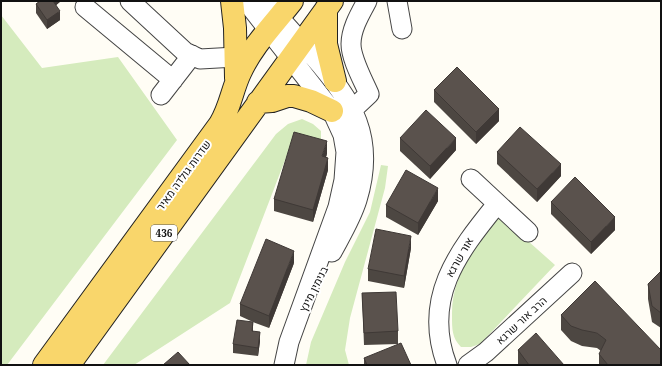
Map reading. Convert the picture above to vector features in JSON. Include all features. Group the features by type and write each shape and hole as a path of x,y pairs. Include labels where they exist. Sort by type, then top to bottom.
{"main road":[{"path":"232,1 236,57 236,84"},
{"path":"329,5 326,44 335,81"},
{"name":"436","path":"296,50 329,5"},
{"name":"שדרות גולדה מאיר","path":"44,365 220,124 231,103 236,84 246,61 280,16"},
{"name":"שדרות גולדה מאיר","path":"69,365 296,50"},
{"path":"258,102 272,101 287,96 294,96 342,110"}],"street":[{"path":"130,1 185,52 192,56 200,59 236,57"},
{"path":"246,1 280,16"},
{"path":"264,1 280,16 296,50"},
{"path":"342,110 368,94 357,68 351,45 356,22 367,1"},
{"path":"396,1 402,29"},
{"path":"85,7 173,80"},
{"name":"בנימין מינץ","path":"296,50 342,110"},
{"name":"בנימין מינץ","path":"284,365 289,342 338,207 344,180 346,152 343,135 342,110 335,81 296,50"},
{"path":"162,95 192,56"},
{"path":"471,179 528,232"},
{"name":"אור שרגא","path":"447,365 441,345 438,319 440,298 445,280 455,259 472,234 497,204"},
{"name":"הרב אור שרגא","path":"468,365 486,352 572,273"}],"green space":[{"path":"1,15 42,68 118,57 177,140 7,365 1,365"},
{"path":"302,119 313,124 321,131 321,145 292,142 230,303 134,365 103,365 276,134 288,124"},
{"path":"381,165 388,166 385,188 350,318 345,350 349,365 306,365 311,342 345,262 370,212"},
{"path":"500,216 555,265 480,344 471,347 461,347 454,337 452,329 453,301 456,288 466,262"}],"building":[{"path":"40,1 53,1 60,11 47,20 36,4"},
{"path":"457,67 499,109 476,132 434,90"},
{"path":"426,110 456,138 430,166 400,138"},
{"path":"520,127 561,164 537,189 497,152"},
{"path":"294,132 327,141 322,156 328,158 313,210 274,199"},
{"path":"406,170 438,188 418,223 386,205"},
{"path":"575,177 615,217 591,242 551,202"},
{"path":"376,229 411,236 404,276 368,269"},
{"path":"266,239 294,251 269,316 240,304"},
{"path":"661,271 661,313 652,306 648,284"},
{"path":"595,281 661,350 661,365 608,365 599,354 606,340 597,333 571,326 561,315"},
{"path":"396,292 398,331 364,333 362,293"},
{"path":"237,320 253,322 252,331 260,332 258,348 233,344"},
{"path":"536,333 564,365 529,365 518,350"},
{"path":"401,343 411,365 367,365 364,358"},
{"path":"178,352 190,365 163,365"}]}
